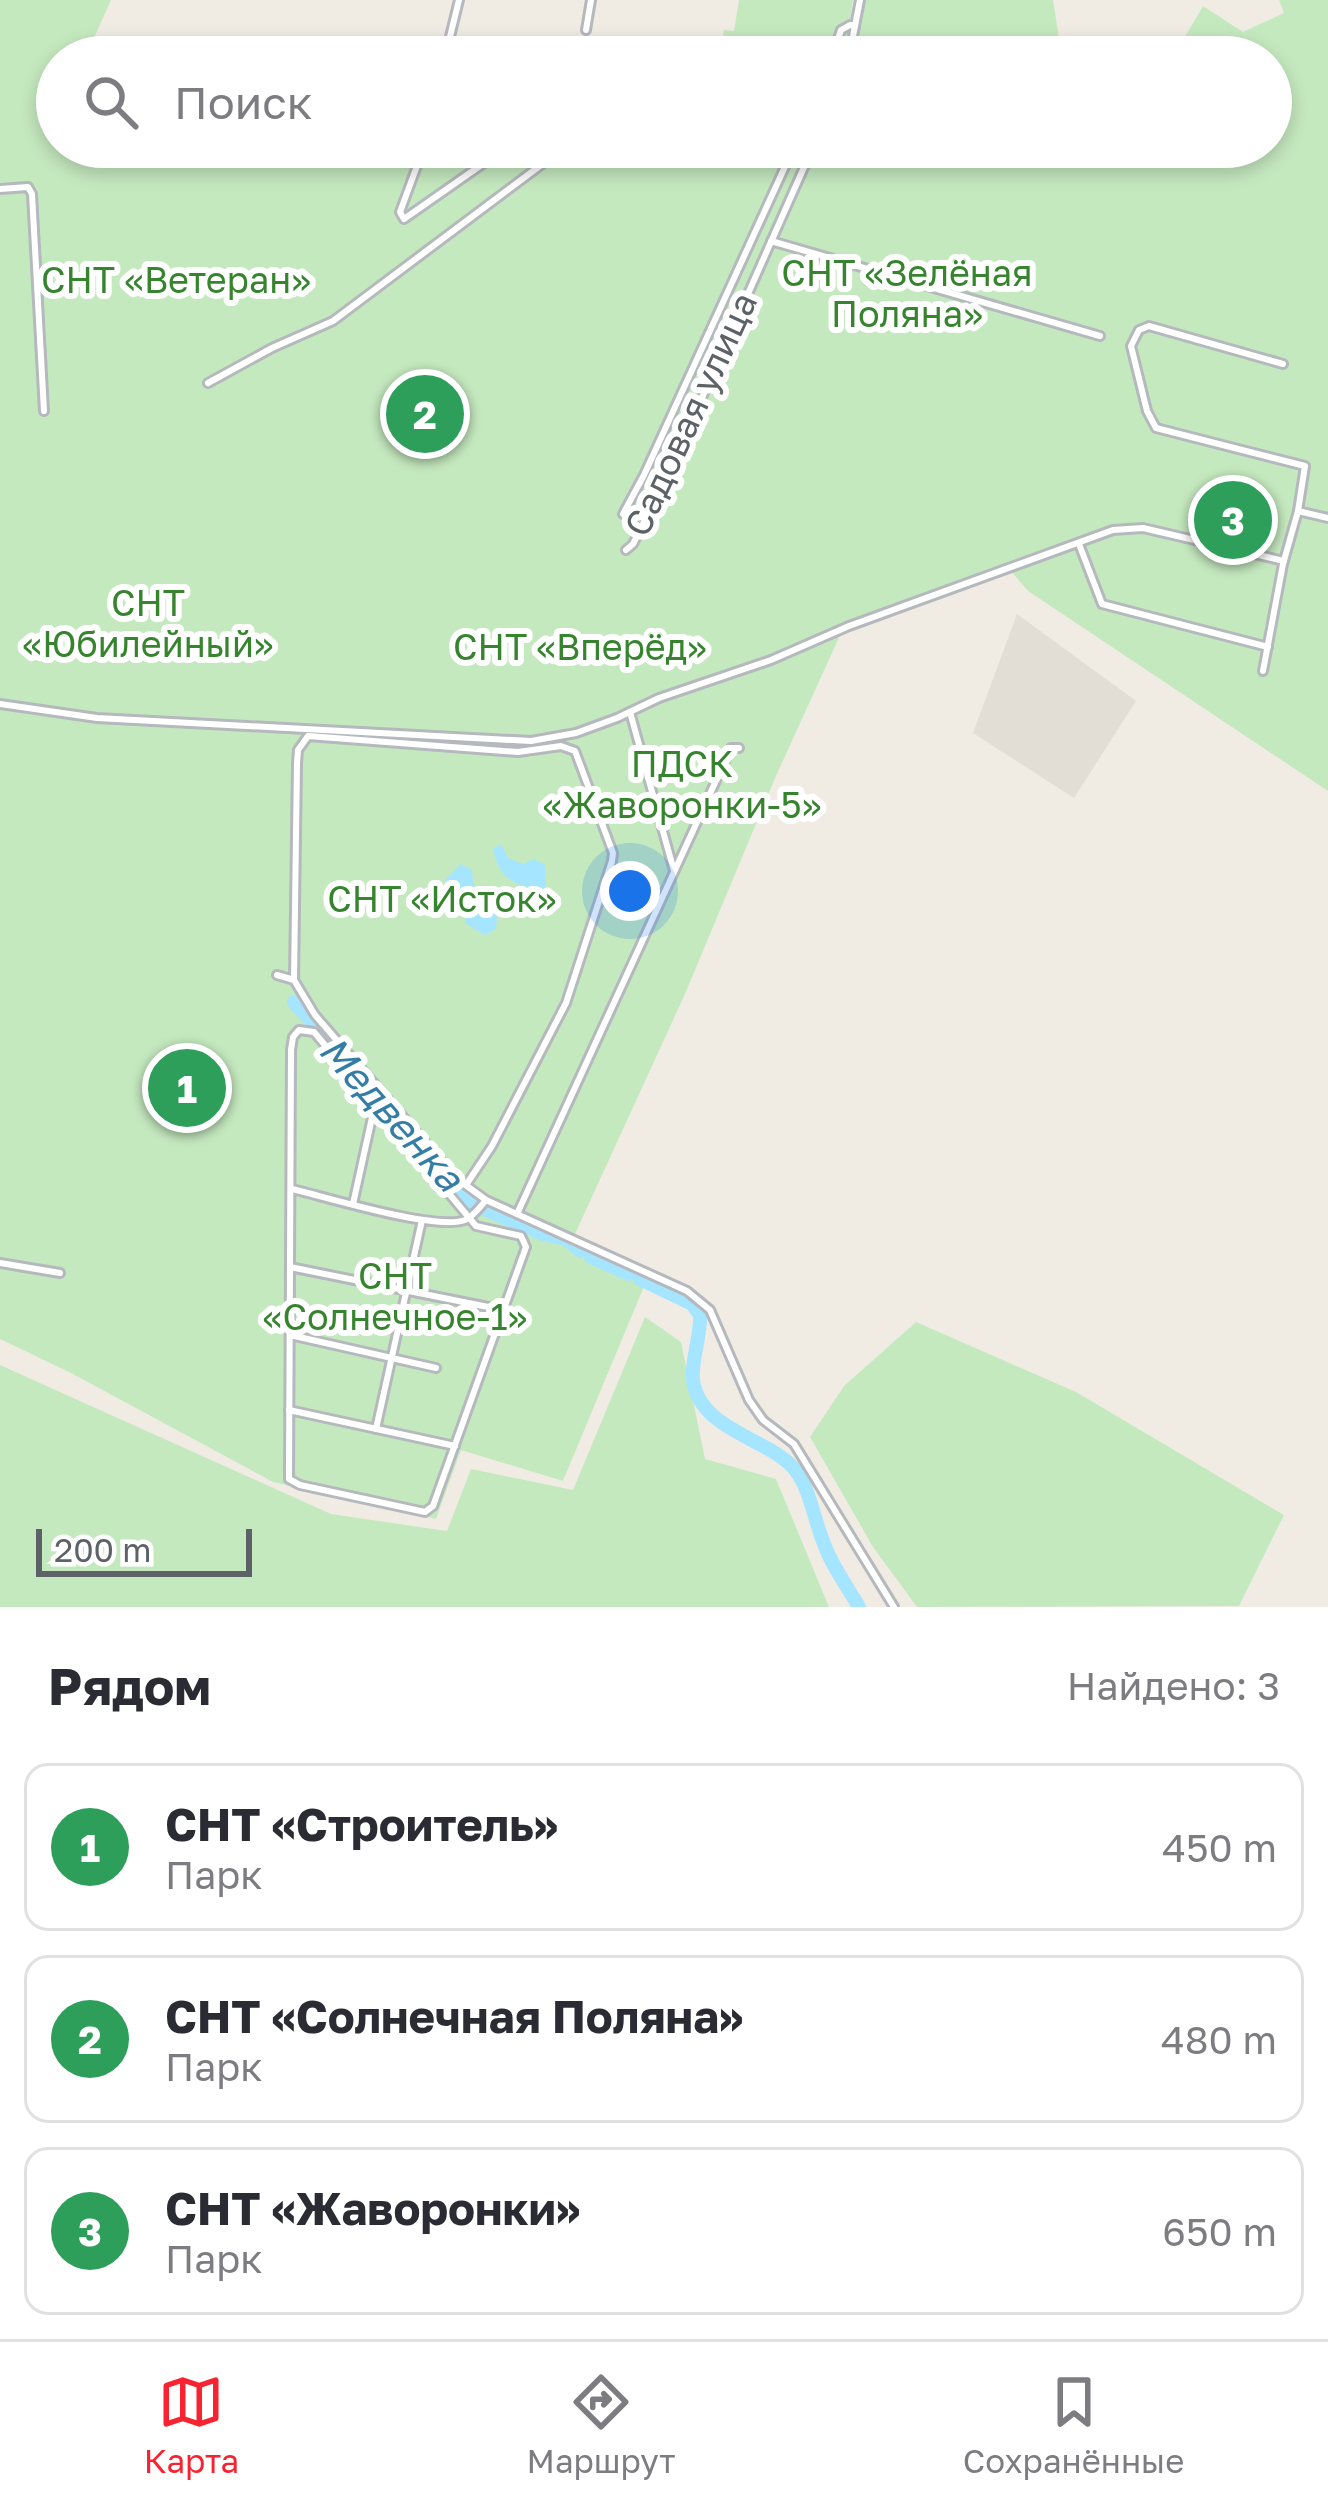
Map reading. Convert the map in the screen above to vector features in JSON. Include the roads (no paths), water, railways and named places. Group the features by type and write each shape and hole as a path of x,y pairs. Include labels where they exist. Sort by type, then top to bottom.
{"street":[{"path":"450,36 459,0"},
{"path":"586,29 591,0"},
{"path":"853,36 860,0"},
{"path":"839,36 841,30 855,26"},
{"path":"416,168 401,218 477,168"},
{"path":"208,383 333,321 537,168"},
{"path":"623,514 784,168"},
{"name":"Садовая улица","path":"626,550 666,480 675,450 804,168"},
{"path":"0,189 28,187 32,194 44,411"},
{"path":"771,241 1100,336"},
{"path":"1263,671 1305,466 1156,428 1147,411 1131,346 1138,330 1149,326 1283,364"},
{"path":"1298,512 1328,518"},
{"path":"0,704 97,718 524,741 576,733 1113,530 1143,528 1284,561"},
{"path":"1079,544 1102,604 1268,647"},
{"path":"630,712 674,871"},
{"path":"466,1185 501,1130 566,1003 613,853 575,751 560,746 518,752 308,736 298,750 297,763 294,980 315,1015 456,1178 486,1200 700,1299 710,1310 749,1400 764,1420 794,1444 894,1607"},
{"path":"517,1214 731,748 739,748"},
{"path":"277,975 294,980"},
{"path":"299,1030 314,1032 476,1226 521,1236 525,1241 433,1506 425,1512 289,1479 292,1189 292,1050 299,1030"},
{"path":"353,1204 375,1104"},
{"path":"292,1189 422,1220 455,1222 470,1218 486,1200"},
{"path":"376,1429 422,1220"},
{"path":"0,1263 60,1273"},
{"path":"290,1267 503,1310"},
{"path":"290,1335 436,1369"},
{"path":"289,1410 455,1446"}],"water":[{"path":"501,844 508,858 523,864 534,859 545,865 546,892 505,875 493,849"},
{"path":"461,864 472,870 473,883 497,918 496,929 485,935 465,923 466,905 446,885 445,880"}],"waterway":[{"name":"Медвенка","path":"294,1002 307,1017"},
{"name":"Медвенка","path":"311,1021 451,1184 474,1204"},
{"name":"Медвенка","path":"484,1209 566,1239 581,1251"},
{"name":"Медвенка","path":"591,1257 629,1274"},
{"name":"Медвенка","path":"640,1279 692,1304 700,1315 693,1372 698,1398 723,1423 796,1471 830,1558 859,1607"}],"place":[{"name":"СНТ «Солнечная Поляна»","path":"425,414"},
{"name":"СНТ «Жаворонки»","path":"1233,520"},
{"name":"СНТ «Строитель»","path":"187,1088"}],"park label":[{"name":"СНТ «Ветеран»","path":"176,279"},
{"name":"СНТ «Зелёная Поляна»","path":"907,292"},
{"name":"СНТ «Юбилейный»","path":"148,622"},
{"name":"СНТ «Вперёд»","path":"580,646"},
{"name":"ПДСК «Жаворонки-5»","path":"682,784"},
{"name":"СНТ «Исток»","path":"442,898"},
{"name":"СНТ «Солнечное-1»","path":"395,1296"}]}
